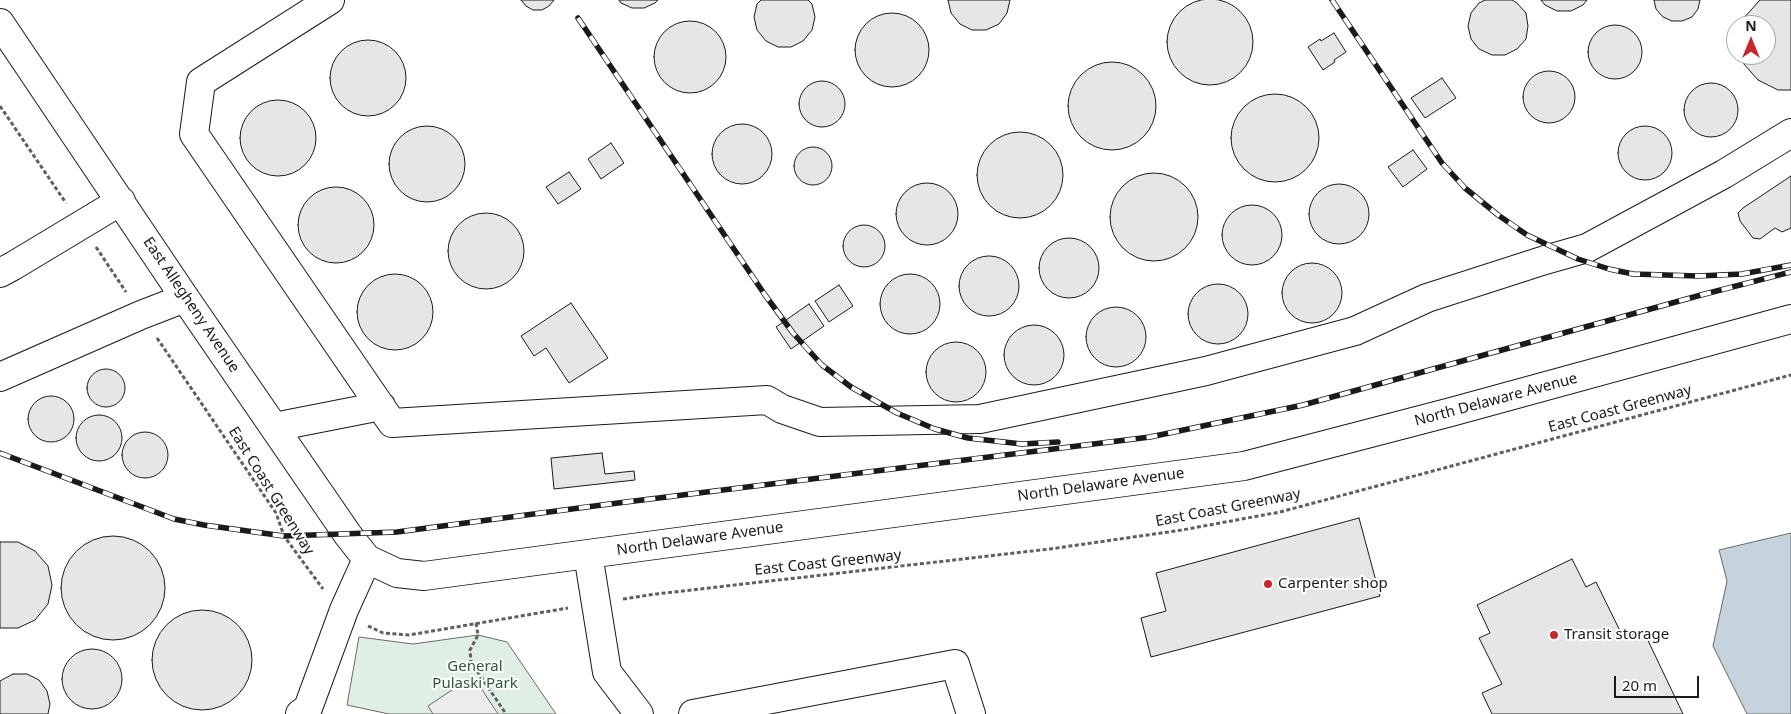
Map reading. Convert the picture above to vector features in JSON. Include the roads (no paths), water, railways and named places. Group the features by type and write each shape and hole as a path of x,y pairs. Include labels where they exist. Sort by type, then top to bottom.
{"street":[{"path":"330,0 201,82 194,134 392,423 767,400 782,409 820,422 980,419 1206,371 1355,331 1427,298 1587,248 1724,174 1791,133"},
{"name":"East Allegheny Avenue","path":"0,23 185,298 348,535 367,558 397,573"},
{"path":"0,273 121,201"},
{"path":"0,377 141,315 185,298"},
{"name":"North Delaware Avenue","path":"397,573 424,576 1244,466 1451,412 1791,319"},
{"path":"274,427 381,406"},
{"path":"588,554 607,672 639,714"},
{"path":"300,714 308,708 344,610 367,558"},
{"path":"694,714 954,664 971,714"}],"railway":[{"path":"1332,0 1442,163 1465,188 1498,215 1527,235 1578,259 1633,274 1698,276 1742,274 1791,265"},
{"path":"578,18 765,295 793,333 822,365 851,387 897,413 935,429 968,438 1022,444 1058,442"},
{"path":"0,453 174,519 204,525 284,536 397,532 1150,437 1303,405 1791,272"}],"place":[{"name":"Carpenter shop","path":"1268,584"},
{"name":"Transit storage","path":"1554,635"}],"park label":[{"name":"General Pulaski Park","path":"475,676"}]}
